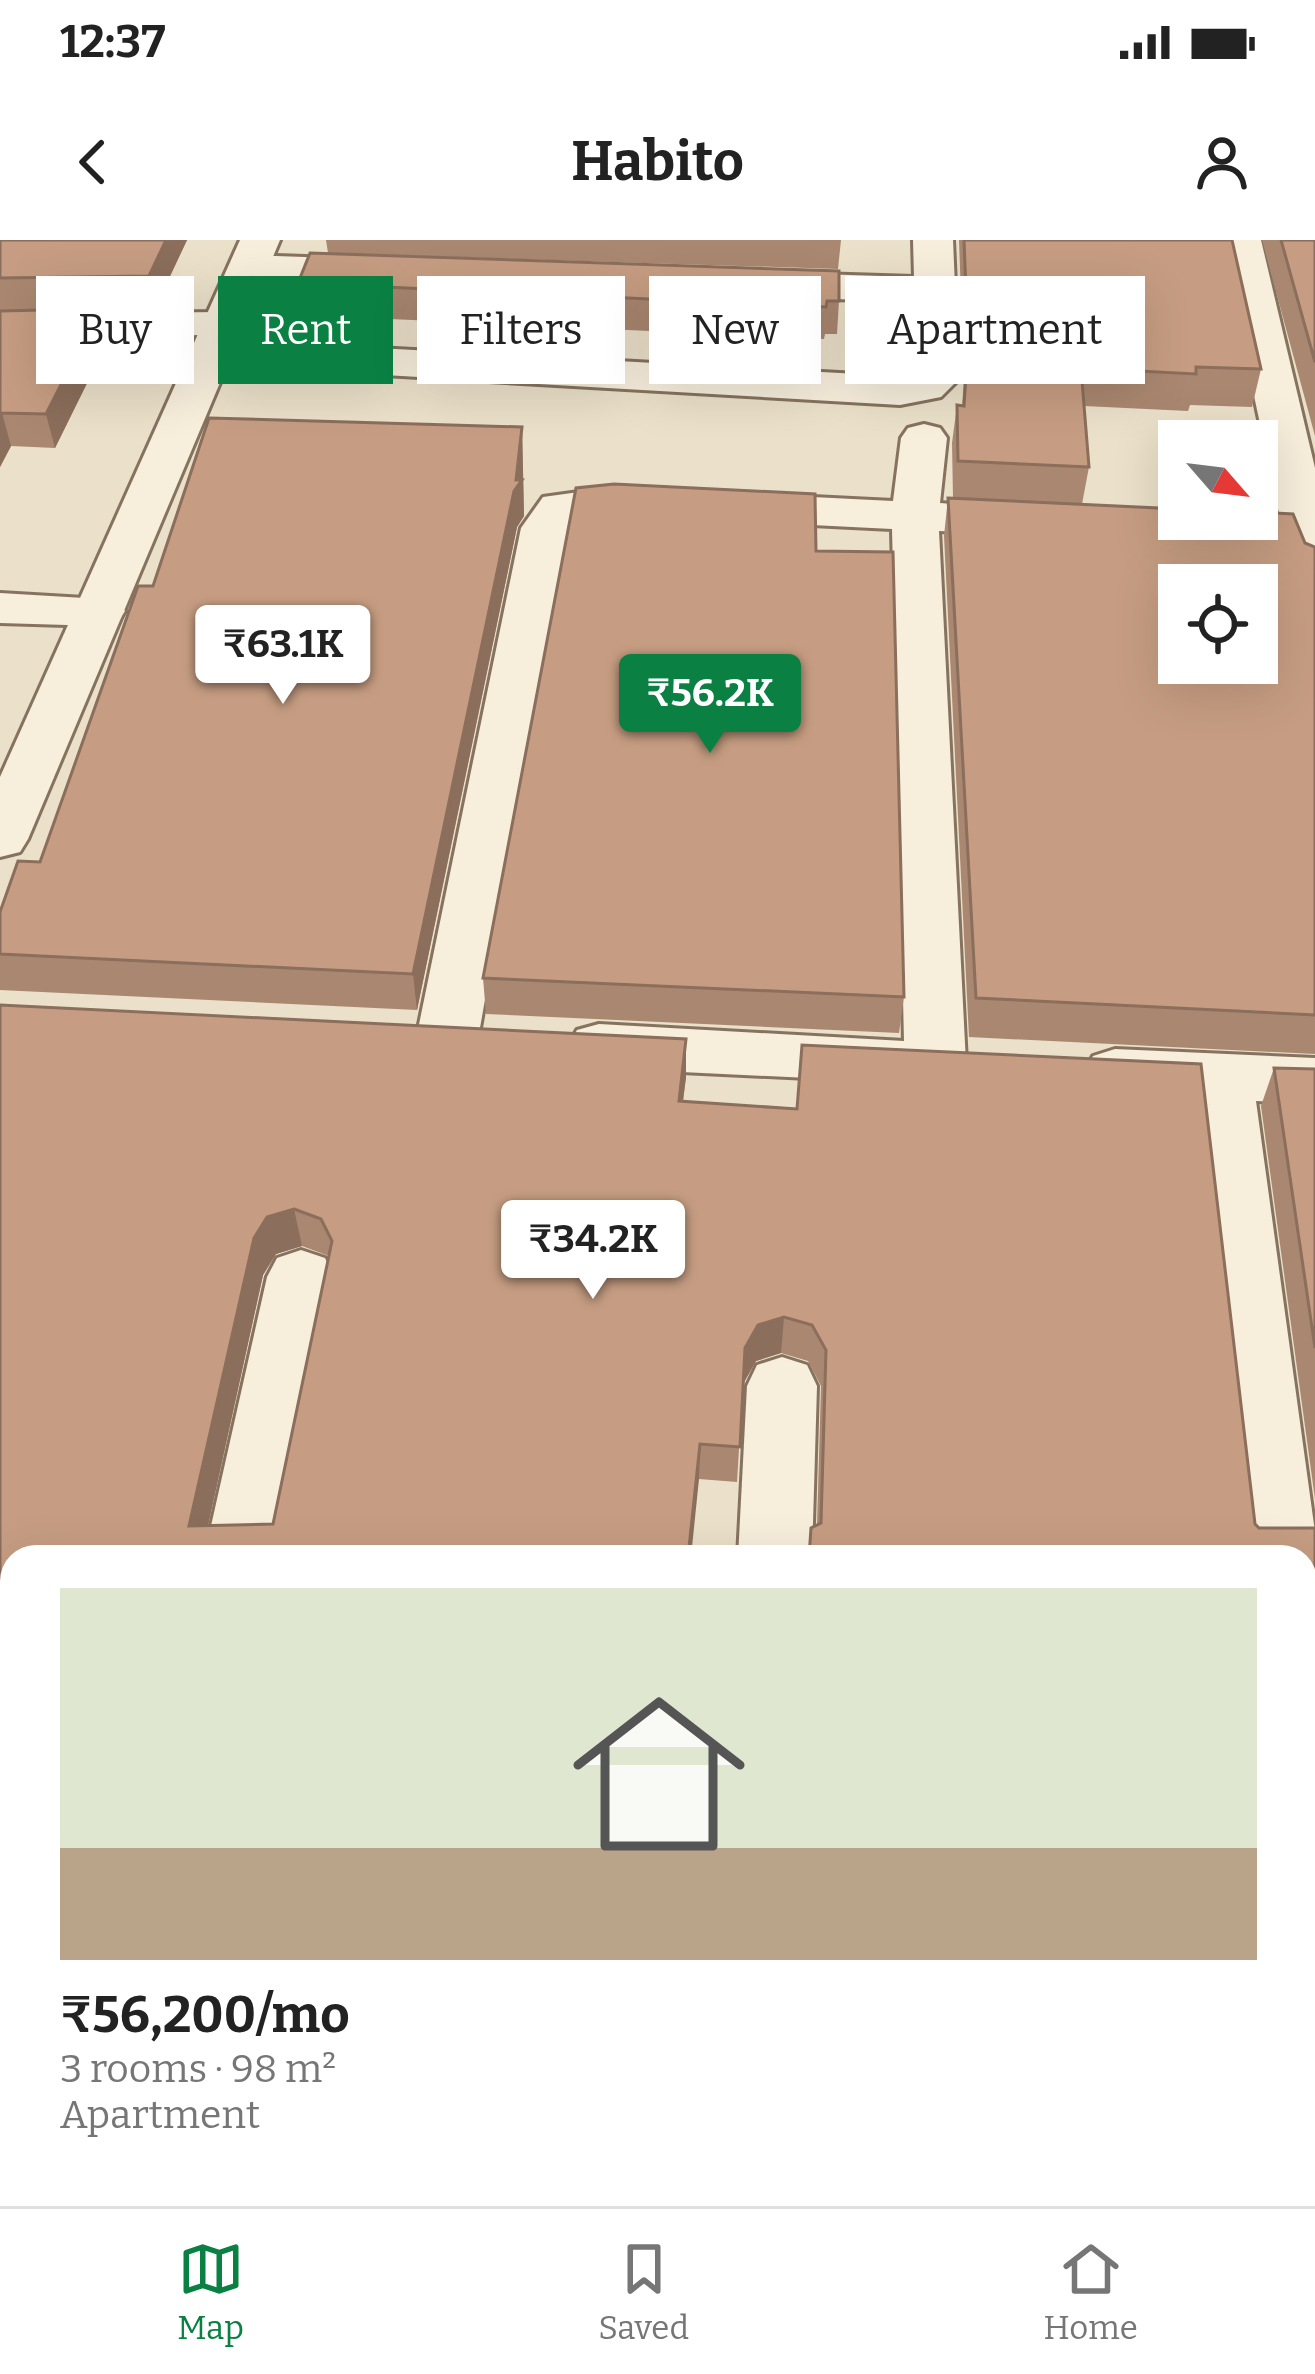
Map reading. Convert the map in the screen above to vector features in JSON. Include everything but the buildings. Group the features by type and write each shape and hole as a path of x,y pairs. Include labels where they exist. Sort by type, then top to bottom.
{"street":[{"path":"933,240 934,276"},
{"path":"1241,240 1299,430 1306,488 1294,546"},
{"path":"254,254 438,274"},
{"path":"0,327 218,339 0,839"},
{"path":"393,353 899,392 926,388 931,412"},
{"path":"932,384 915,517 959,1064 470,1040 550,516 560,507 615,501 915,517 1077,524"},
{"path":"0,608 100,611"},
{"path":"1055,1069 1315,1082"},
{"path":"1222,1077 1280,1545"},
{"path":"244,1545 301,1277"},
{"path":"775,1545 782,1386"}]}
